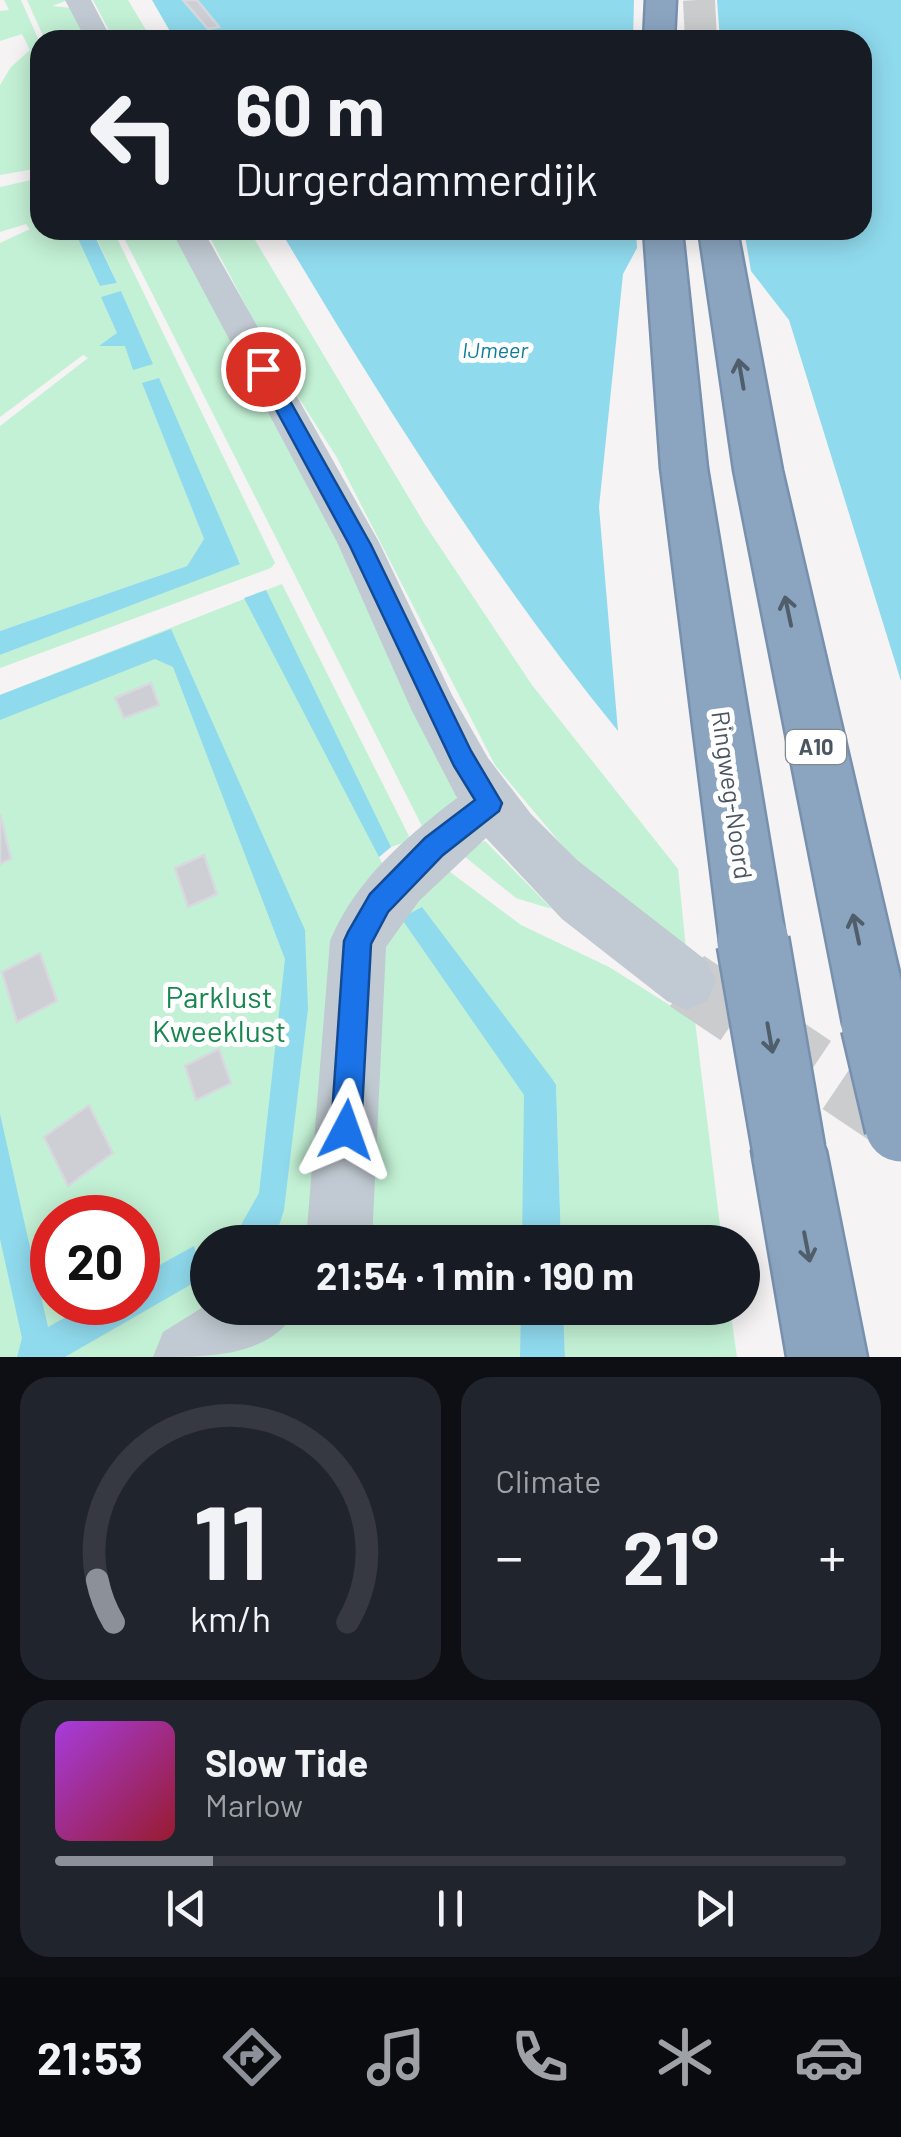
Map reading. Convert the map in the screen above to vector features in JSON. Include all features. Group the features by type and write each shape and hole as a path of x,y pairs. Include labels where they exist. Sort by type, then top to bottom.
{"highway":[{"path":"660,30 661,0"},
{"name":"Ringweg-Noord","path":"664,240 684,468 753,942 828,1357"},
{"name":"A10","path":"720,240 758,470 901,1126"}],"street":[{"path":"78,0 94,30"},
{"path":"192,240 360,545 462,759 490,803 538,862 614,930 687,981"},
{"path":"340,1225 358,941 379,903 434,847 490,803"},
{"path":"188,1357 238,1325"}],"green space":[{"path":"4,0 21,0 34,30 30,30 30,50 22,34 0,41 0,11 9,10"},
{"path":"27,0 68,0 52,6 72,8 85,30 40,30"},
{"path":"93,0 128,0 146,30 109,30"},
{"path":"30,50 30,170 0,175 0,85 11,67"},
{"path":"30,180 30,229 26,224 0,232 0,187"},
{"path":"30,229 30,240 79,240 101,286 117,283 98,240 118,240 275,563 271,568 0,668 0,655 240,563 143,383 204,539 187,566 0,631 0,426 88,358 83,355 0,417 0,243"},
{"path":"125,240 182,240 374,611 457,789 456,806 422,826"},
{"path":"211,240 255,240 424,523 532,685 678,869 686,949 577,863 495,765 336,456 275,361"},
{"name":"Parklust Kweeklust","path":"282,584 411,840 391,847 379,857 392,881 442,866 521,925 609,967 695,1021 720,1225 560,1225 556,1083 536,1064 531,1225 190,1225 190,1325 529,1325 528,1357 0,1357 0,695"},
{"path":"485,841 552,909 516,898 459,852"},
{"path":"564,1325 732,1325 737,1357 565,1357"}],"water":[{"path":"152,0 634,0 633,30 169,30"},
{"path":"717,0 901,0 901,681 789,320 751,271 746,240 872,240 872,30 719,30"},
{"path":"79,240 97,240 117,283 100,286"},
{"name":"IJmeer","path":"286,240 637,240 637,248 623,274 599,507 618,731 482,550"},
{"path":"121,291 153,364 133,370 125,346 99,346 117,333 101,297"},
{"path":"159,378 240,564 0,655 0,631 187,566 204,539 142,383"},
{"path":"266,590 391,847 379,857 244,598"},
{"path":"171,629 305,930 308,1009 279,1225 241,1225 259,1193 285,959 173,667 155,659 0,720 0,695"},
{"path":"422,907 556,1084 560,1225 522,1225 524,1095 401,918"},
{"path":"0,1114 30,1247 30,1325 121,1325 65,1357 17,1357 22,1338 0,1239"},
{"path":"190,1248 190,1285 160,1302 160,1265"},
{"path":"521,1325 564,1325 565,1357 520,1357"}],"building":[{"path":"183,0 197,0 219,27 208,29"},
{"path":"151,683 159,705 124,718 115,698"},
{"path":"0,814 11,859 0,864"},
{"path":"204,855 217,894 188,907 175,868"},
{"path":"40,953 57,1001 17,1022 2,972"},
{"path":"219,1049 231,1083 196,1100 185,1066"},
{"path":"89,1105 113,1153 68,1186 44,1137"}],"tunnel":[{"path":"699,0 700,30"},
{"path":"687,981 901,1125"}],"route":[{"path":"263,369 360,545 462,759 490,803 434,847 379,903 358,941 346,1130"}]}
